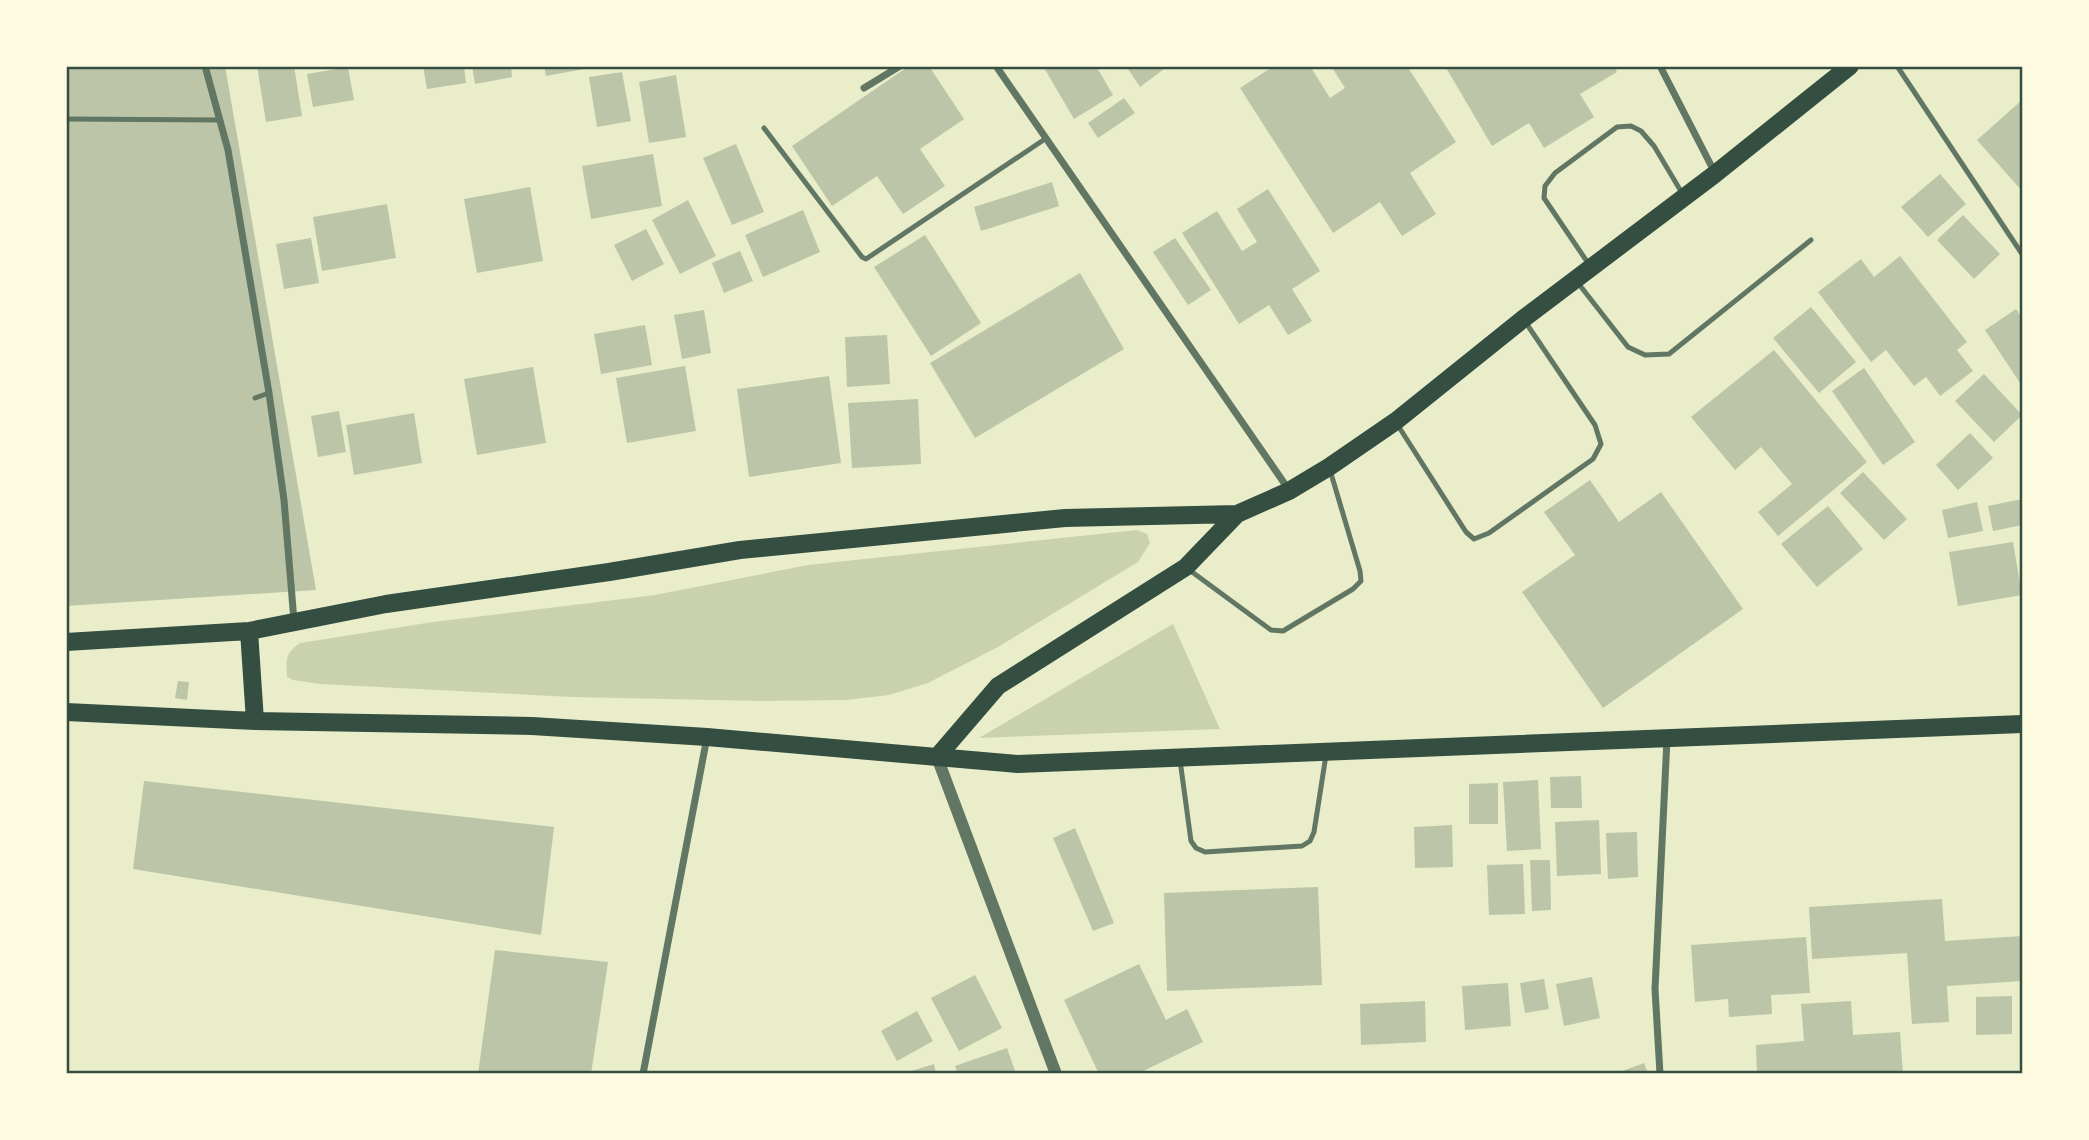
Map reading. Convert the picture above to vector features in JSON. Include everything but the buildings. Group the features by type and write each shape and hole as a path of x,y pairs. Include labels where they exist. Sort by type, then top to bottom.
{"main road":[{"path":"937,757 998,686 1186,567 1237,514 1289,491 1396,421 1523,319 1715,174 1850,66"},
{"path":"66,642 249,631 386,604 740,550 1065,518 1237,514"},
{"path":"249,631 255,721"},
{"path":"66,712 255,721 532,726 707,737 1018,764 2022,723"}],"street":[{"path":"205,66 219,120 231,150 287,500 294,622"},
{"path":"864,88 900,66"},
{"path":"996,66 1289,491"},
{"path":"1660,66 1715,174"},
{"path":"643,1073 707,737"},
{"path":"1660,1073 1656,989 1668,737"},
{"path":"937,757 1056,1073"}],"lane":[{"path":"1897,66 2022,254"},
{"path":"66,119 219,120"},
{"path":"1592,268 1544,198 1545,186 1555,173 1617,128 1631,126 1642,131 1654,146 1684,197"},
{"path":"764,128 862,257 872,257 894,245 1045,139"},
{"path":"1576,281 1628,347 1645,355 1669,354 1811,240"},
{"path":"1396,421 1466,532 1474,538 1489,533 1593,458 1601,444 1595,425 1523,319"},
{"path":"255,398 269,393"},
{"path":"1186,567 1271,629 1283,631 1353,589 1361,581 1360,571 1329,467"},
{"path":"1179,757 1191,841 1196,848 1205,852 1302,846 1310,841 1314,832 1327,751"}],"green space":[{"path":"1137,530 1147,534 1150,543 1138,562 998,647 928,683 889,695 846,700 761,701 572,697 320,684 287,677 287,657 300,643 433,622 655,595 808,565"},
{"path":"1173,624 1220,729 979,738"}]}
